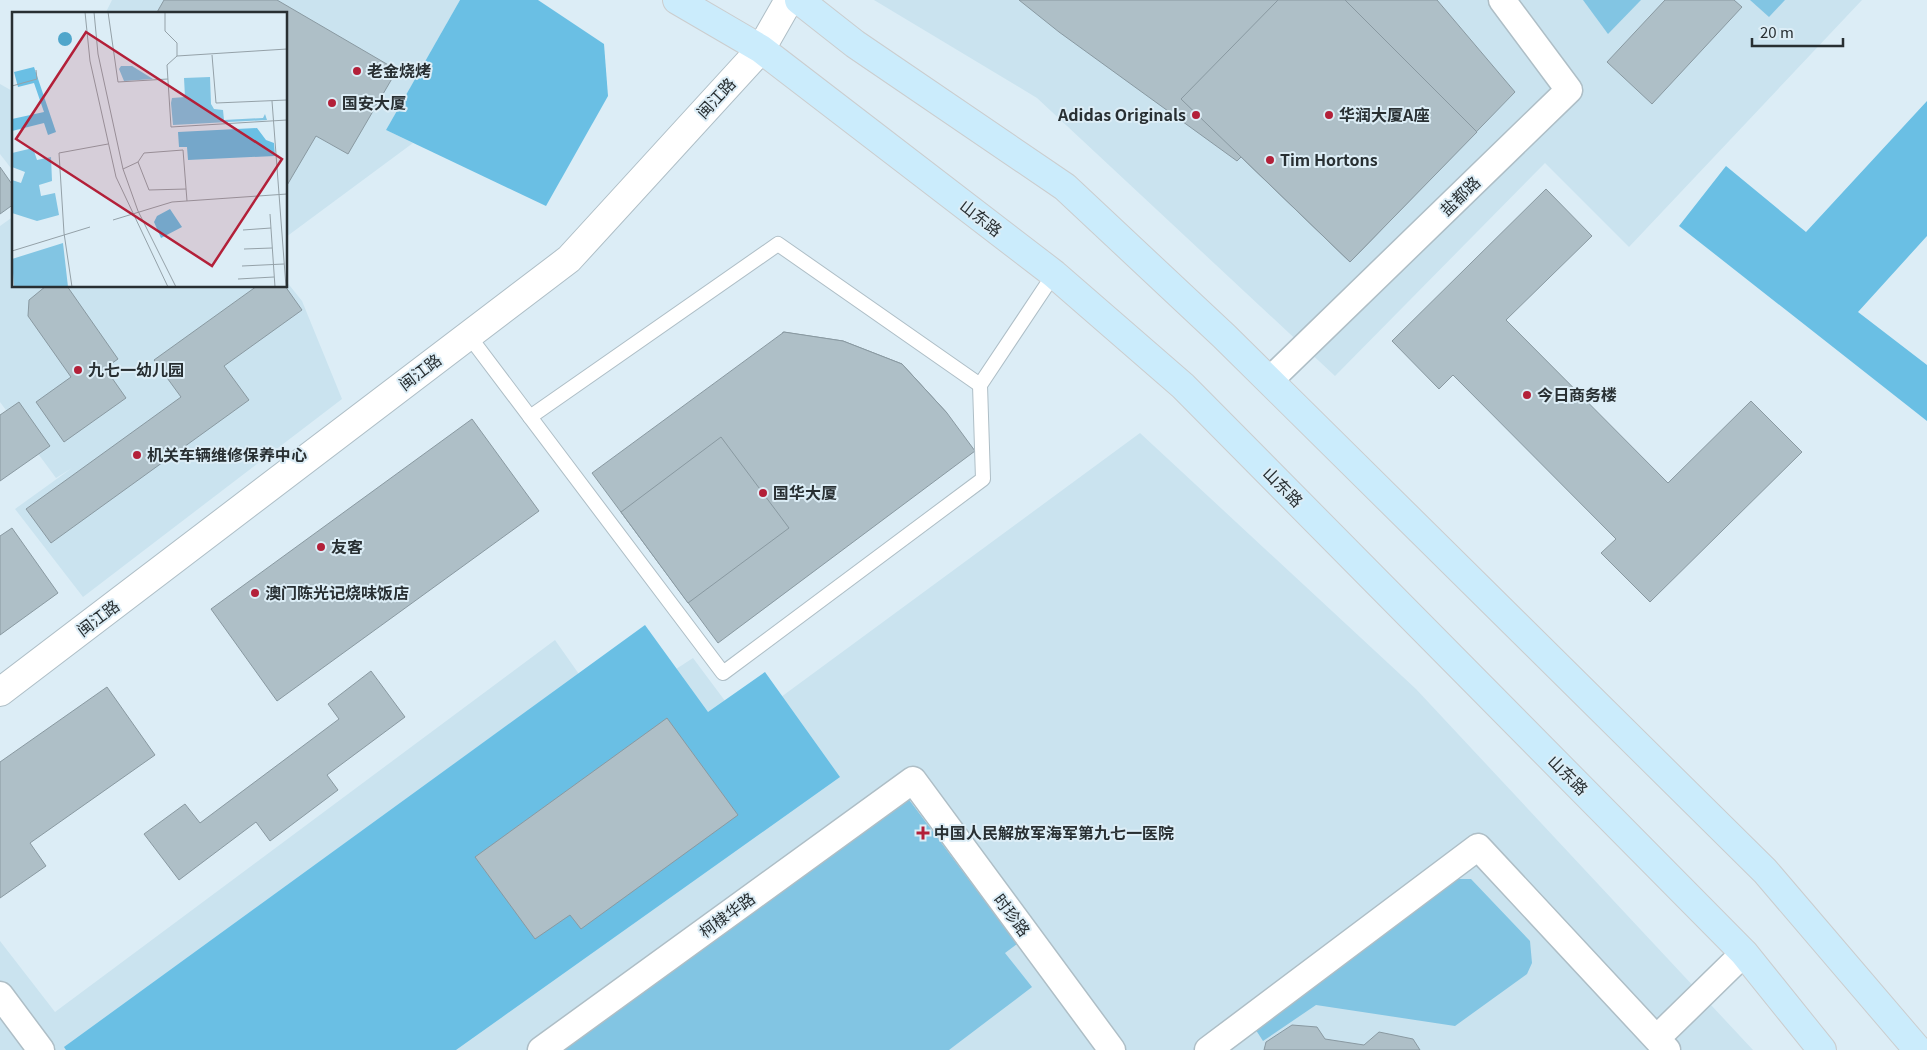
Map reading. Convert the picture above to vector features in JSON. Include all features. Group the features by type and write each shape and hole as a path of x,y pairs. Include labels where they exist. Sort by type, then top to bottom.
{"main road":[{"name":"山东路","path":"677,0 762,49 1054,274 1184,386 1744,953 1822,1050"},
{"path":"799,0 855,44 1065,187 1270,380 1765,871 1918,1050"}],"street":[{"name":"闽江路","path":"0,692 568,259 762,49 789,0"},
{"name":"盐都路","path":"1270,380 1570,90 1502,0"},
{"name":"柯棣华路","path":"540,1050 913,780"},
{"name":"时珍路","path":"913,780 1112,1050"},
{"path":"1208,1050 1478,847 1662,1044 1744,953"},
{"path":"0,995 42,1050"}],"lane":[{"path":"530,417 778,244 980,384"},
{"path":"468,336 723,673 983,479 980,384 1054,274"}],"shaded area":[{"path":"112,0 460,0 386,130 413,143 288,236 288,12 106,12"},
{"path":"460,0 538,0 604,44 608,96 546,206 386,130"},
{"path":"874,0 1862,0 1629,247 1545,163 1335,376 1037,98"},
{"path":"1583,0 1641,0 1608,34"},
{"path":"1750,0 1785,0 1769,17"},
{"path":"0,84 12,91 12,169 0,154"},
{"path":"1927,101 1927,236 1858,312 1927,365 1927,421 1679,226 1726,166 1806,232"},
{"path":"12,217 12,288 288,288 288,284 302,301 342,399 83,597 15,509 72,468 56,478 0,402 0,226"},
{"name":"中国人民解放军海军第九七一医院","path":"1140,433 1416,689 1753,1050 0,1050 0,941 55,1012 555,640 607,714 693,658 743,725"},
{"path":"645,625 708,712 765,672 840,777 456,1050 66,1050 64,1047"},
{"path":"907,797 1017,944 1005,953 1032,987 949,1050 561,1050"},
{"path":"1471,879 1530,941 1532,963 1527,974 1455,1026 1316,1005 1263,1041 1252,1024 1443,882"}],"building":[{"name":"国安大厦","path":"164,0 277,0 397,70 348,154 316,136 288,184 288,12 157,12"},
{"name":"华润大厦A座","path":"1019,0 1437,0 1515,92 1350,262 1241,157 1237,161 1059,32"},
{"name":"华润大厦A座","path":"1278,0 1345,0 1477,132 1350,262 1181,99"},
{"path":"1665,0 1734,0 1742,7 1652,104 1607,62"},
{"path":"0,167 12,184 12,205 0,214"},
{"name":"今日商务楼","path":"1546,189 1592,236 1506,320 1668,483 1751,401 1802,452 1650,602 1601,553 1616,539 1453,375 1439,389 1392,341"},
{"path":"44,288 68,288 118,359 105,368 126,398 64,442 36,402 71,377 28,316 29,300"},
{"name":"机关车辆维修保养中心","path":"254,288 286,288 302,310 224,366 249,400 51,543 26,509 181,397 154,360"},
{"path":"783,332 843,341 902,364 947,413 840,495 771,402 799,381 777,348"},
{"name":"国华大厦","path":"784,332 843,341 902,364 947,413 975,451 718,643 592,473"},
{"path":"19,402 50,446 0,481 0,415"},
{"path":"472,419 539,511 277,701 211,609"},
{"path":"721,437 789,528 688,603 621,512"},
{"path":"12,528 58,593 0,635 0,536"},
{"path":"371,671 405,717 327,775 338,790 270,841 256,822 179,880 144,834 185,804 200,823 339,719 328,704"},
{"path":"107,687 155,755 30,843 46,866 0,898 0,762"},
{"path":"667,718 738,815 581,929 570,915 535,939 475,857"},
{"path":"1292,1025 1317,1027 1325,1039 1364,1045 1379,1032 1413,1039 1420,1050 1264,1050 1266,1042"}],"place":[{"name":"老金烧烤","path":"357,71"},
{"name":"国安大厦","path":"332,103"},
{"name":"Adidas Originals","path":"1196,115"},
{"name":"华润大厦A座","path":"1329,115"},
{"name":"Tim Hortons","path":"1270,160"},
{"name":"九七一幼儿园","path":"78,370"},
{"name":"今日商务楼","path":"1527,395"},
{"name":"机关车辆维修保养中心","path":"137,455"},
{"name":"国华大厦","path":"763,493"},
{"name":"友客","path":"321,547"},
{"name":"澳门陈光记烧味饭店","path":"255,593"},
{"name":"中国人民解放军海军第九七一医院","path":"923,833"}]}
